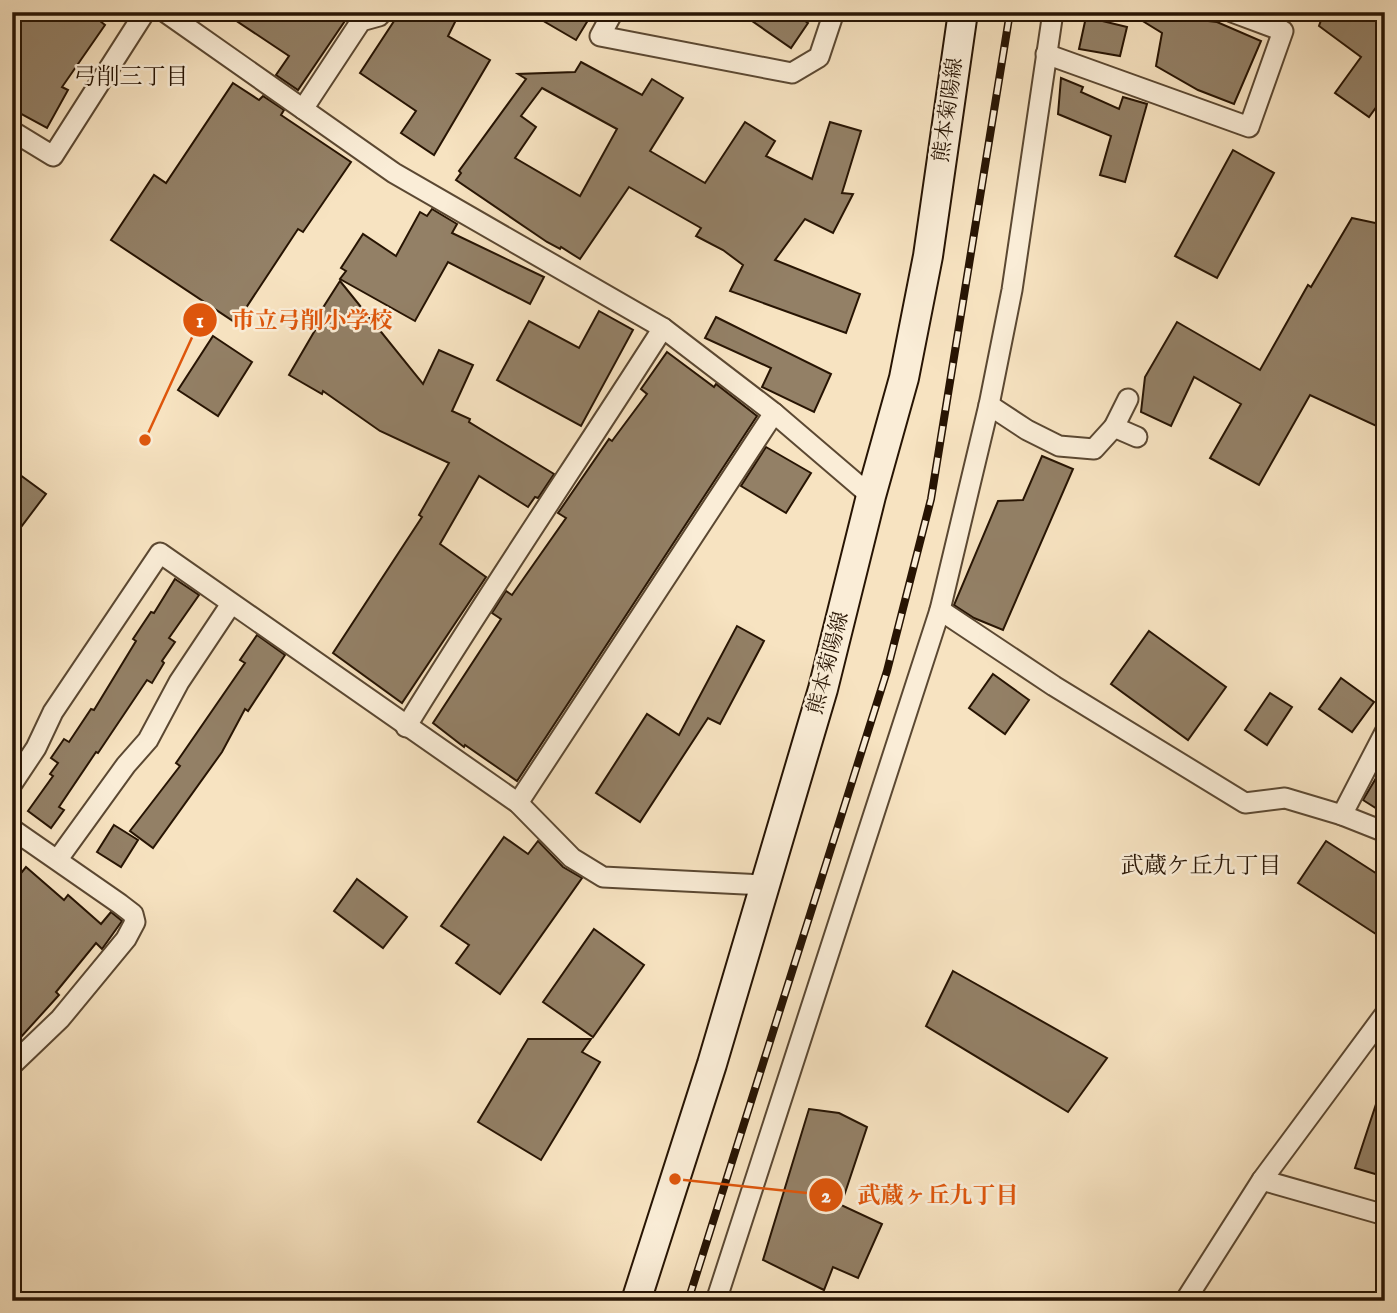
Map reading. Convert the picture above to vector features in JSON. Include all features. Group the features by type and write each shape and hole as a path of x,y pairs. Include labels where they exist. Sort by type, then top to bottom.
{"main road":[{"name":"熊本菊陽線","path":"636,1301 766,885 823,689 871,496 904,378 928,256 963,12"}],"street":[{"path":"12,131 53,156 145,12"},
{"path":"165,12 394,173 663,328 774,413 871,496"},
{"path":"303,109 361,21 379,16 382,12"},
{"path":"613,12 600,36 792,73 818,57 834,12"},
{"path":"716,1301 940,610 989,405 1012,290 1053,12"},
{"path":"1046,54 1249,127 1283,31 1232,12"},
{"path":"406,727 663,328"},
{"path":"989,405 1027,430 1059,446 1094,449 1114,427 1128,399"},
{"path":"518,803 774,413"},
{"path":"1114,427 1137,437"},
{"path":"12,784 36,748 53,712 160,553 518,803 572,858 603,877 766,885"},
{"path":"58,859 119,774 148,740 179,682 231,604"},
{"path":"940,610 1054,686 1245,803 1285,798 1342,815 1385,832"},
{"path":"1342,815 1385,732"},
{"path":"12,828 133,914 135,922 126,939 71,1006 12,1065"},
{"path":"1185,1301 1262,1180 1385,1014"},
{"path":"1262,1180 1385,1215"}],"building":[{"path":"23,12 108,12 100,21 105,25 62,87 68,90 47,128 12,109 12,28"},
{"path":"223,12 351,12 298,90 276,75 289,56"},
{"path":"400,12 460,12 448,36 490,60 434,155 401,133 416,111 360,73"},
{"path":"528,12 593,12 576,40"},
{"path":"739,12 792,12 808,23 791,48"},
{"path":"1128,12 1217,22 1261,41 1234,104 1198,90 1156,66 1162,33"},
{"path":"1324,12 1385,12 1385,95 1369,117 1335,93 1361,57 1319,26"},
{"path":"1086,17 1127,27 1120,56 1079,49"},
{"path":"581,62 642,95 652,79 683,98 650,151 705,183 745,122 775,141 766,156 812,179 830,122 861,131 842,193 853,194 833,233 805,219 775,260 860,294 846,333 730,291 743,265 723,250 696,236 701,228 629,187 580,259 547,242 456,180 461,173 459,171 526,79 518,74 575,72","holes":["542,88 617,129 580,196 515,158 536,127 521,116"]},
{"path":"1061,78 1083,87 1081,92 1119,109 1123,97 1147,104 1125,182 1100,175 1111,136 1058,114"},
{"path":"233,83 259,100 263,96 284,110 281,115 351,162 303,232 298,229 236,323 111,240 154,175 166,183"},
{"path":"1233,150 1274,173 1217,278 1175,256"},
{"path":"432,209 457,224 452,233 544,277 530,304 448,262 415,321 340,279 346,271 341,268 363,234 396,256 420,212 427,216"},
{"path":"1352,218 1385,225 1385,430 1310,395 1259,485 1210,458 1241,404 1194,377 1171,426 1141,412 1145,377 1177,322 1260,370 1308,285 1311,287"},
{"path":"340,281 423,384 439,350 473,365 452,411 470,419 469,422 554,474 538,498 535,497 528,507 479,476 440,544 486,577 402,703 333,653 422,517 419,515 449,463 380,431 323,391 322,394 289,375 321,320 317,317"},
{"path":"599,311 633,330 581,426 497,380 529,321 579,348"},
{"path":"716,317 831,374 814,412 762,387 771,368 705,338"},
{"path":"213,336 252,362 218,416 178,390"},
{"path":"667,352 714,387 716,384 757,416 517,781 465,745 464,747 433,723 501,619 492,613 506,591 512,595 566,518 558,513 609,439 612,441 647,394 641,389"},
{"path":"766,447 811,473 786,513 741,486"},
{"path":"1042,456 1073,469 1003,630 974,618 954,605 998,501 1023,500"},
{"path":"12,469 46,494 12,539"},
{"path":"175,579 199,595 169,638 175,642 152,683 147,680 98,753 96,752 59,807 64,810 51,828 28,811 53,776 50,774 58,763 51,758 64,739 69,742 91,709 94,710 136,641 133,639 151,612 154,613"},
{"path":"737,626 764,641 720,724 708,718 640,822 596,793 647,714 679,735"},
{"path":"1149,631 1226,687 1188,740 1111,684"},
{"path":"257,635 285,655 248,711 245,709 222,752 153,848 130,831 180,766 176,763 245,663 240,660"},
{"path":"993,674 1029,700 1005,734 969,708"},
{"path":"1341,678 1374,702 1352,732 1319,709"},
{"path":"1270,693 1292,707 1267,745 1245,730"},
{"path":"1385,763 1385,814 1363,800"},
{"path":"114,825 138,840 121,867 97,852"},
{"path":"504,837 528,854 538,841 563,867 582,878 500,994 456,963 469,945 441,926"},
{"path":"1326,841 1385,879 1385,940 1298,883"},
{"path":"26,867 64,900 68,895 101,924 111,912 122,921 102,949 96,943 56,992 59,995 12,1047 12,884"},
{"path":"357,879 407,917 383,948 334,911"},
{"path":"594,929 644,965 593,1037 543,1002"},
{"path":"953,971 1107,1058 1068,1112 926,1026"},
{"path":"528,1039 591,1039 582,1052 600,1062 541,1160 478,1122"},
{"path":"1381,1089 1385,1090 1385,1177 1355,1168"},
{"path":"809,1109 839,1113 867,1127 841,1205 882,1224 858,1278 833,1267 824,1290 763,1260"}],"railway":[{"path":"688,1301 887,671 931,499 1010,12"}],"place":[{"name":"市立弓削小学校","path":"145,440"},
{"name":"武蔵ヶ丘九丁目","path":"675,1179"}],"district":[{"name":"弓削三丁目","path":"131,77"},
{"name":"武蔵ケ丘九丁目","path":"1201,866"}]}
